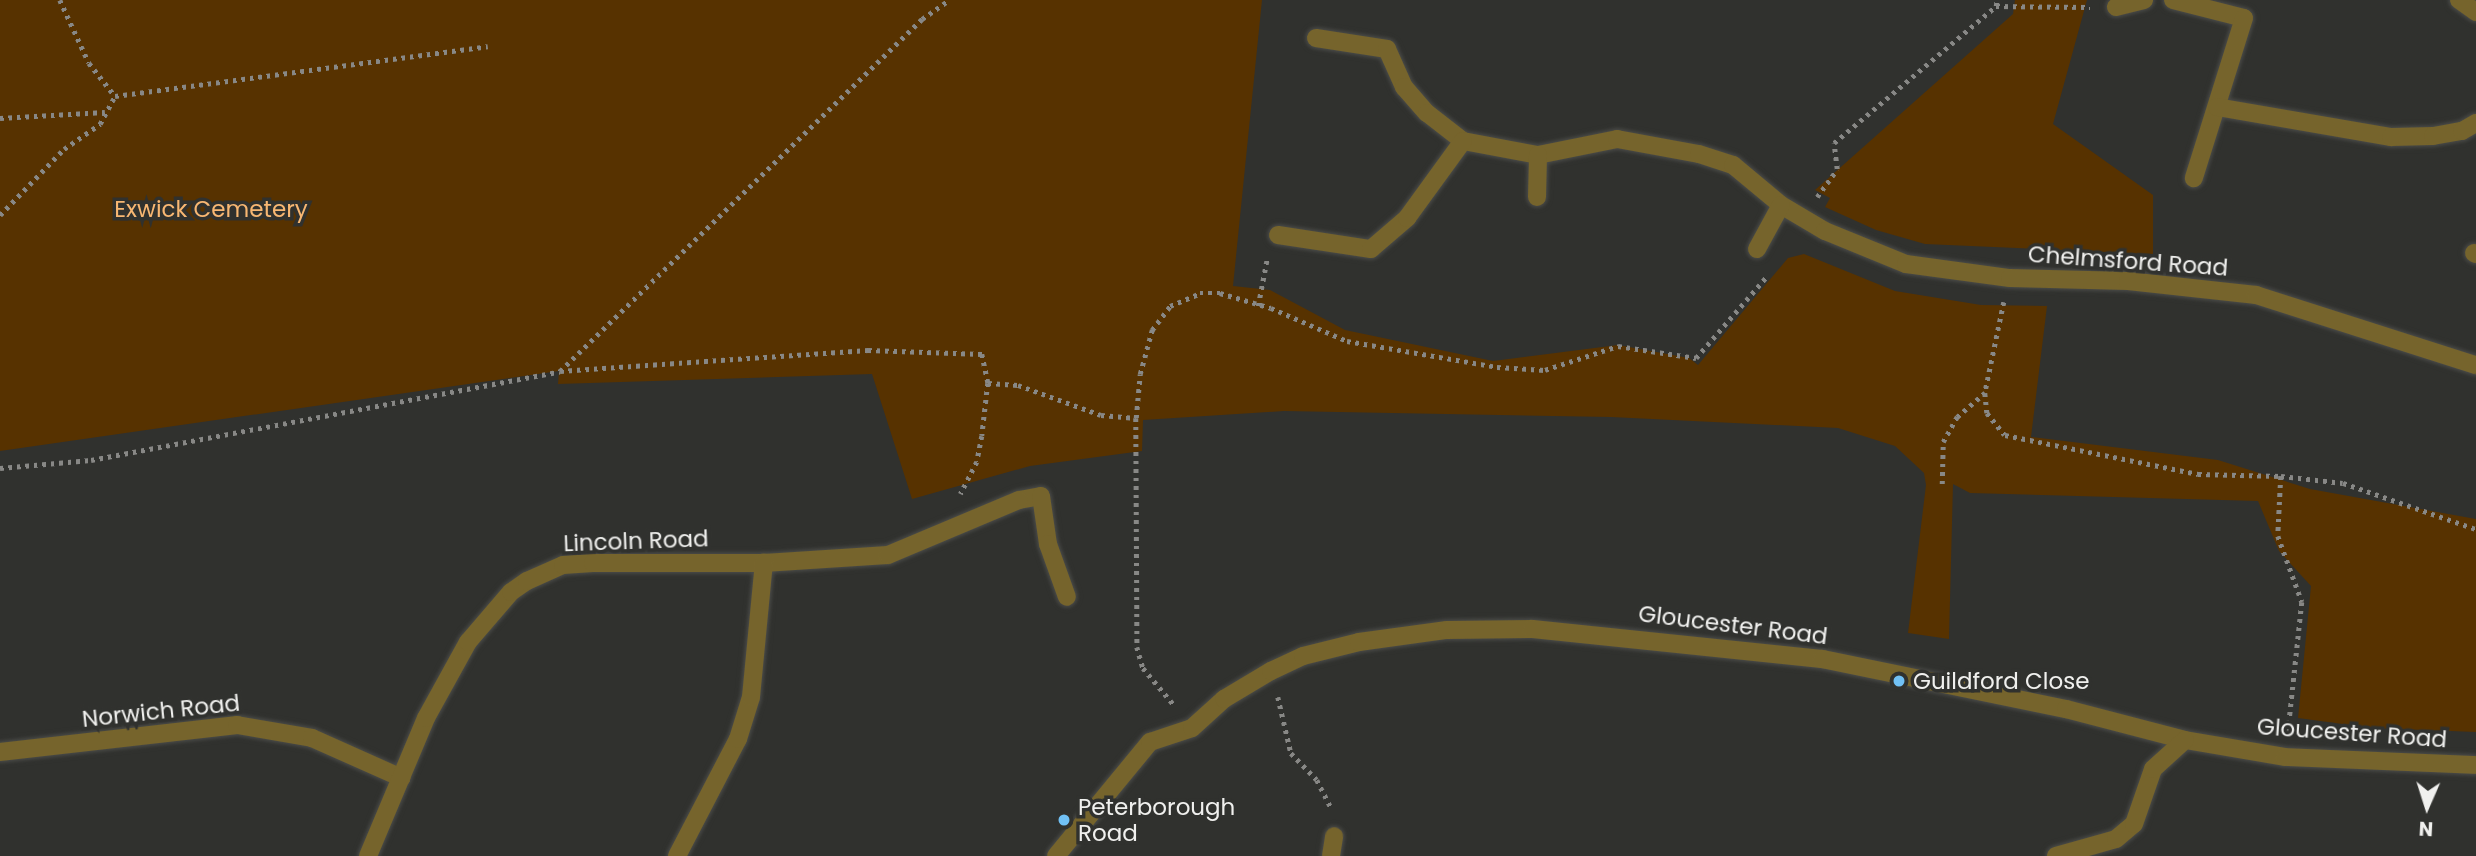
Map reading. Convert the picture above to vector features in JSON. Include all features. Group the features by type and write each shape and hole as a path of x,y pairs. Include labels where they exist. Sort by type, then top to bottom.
{"street":[{"path":"2116,7 2144,0"},
{"path":"2173,0 2244,18 2193,178"},
{"path":"2459,0 2476,12"},
{"name":"Chelmsford Road","path":"1316,38 1387,49 1404,88 1427,113 1463,141 1538,155 1617,139 1699,154 1733,165 1781,205 1860,248 1906,264 2010,278 2141,282 2256,295 2476,365"},
{"path":"2217,107 2391,137 2433,136 2462,131 2476,123"},
{"path":"1278,235 1371,249 1407,218 1463,141"},
{"path":"1537,197 1538,155"},
{"path":"1758,249 1781,205"},
{"name":"Lincoln Road","path":"368,856 426,718 468,642 527,581 563,565 764,563 888,555 1019,499 1041,496 1048,544 1067,597"},
{"path":"677,856 738,739 751,697 764,563"},
{"name":"Gloucester Road","path":"1056,856 1150,742 1192,728 1224,699 1271,671 1303,656 1359,642 1447,630 1532,629 1822,659 2066,709 2185,740 2285,757 2476,765"},
{"name":"Norwich Road","path":"0,752 237,725 312,738 402,778"},
{"path":"2056,856 2116,839 2125,831 2141,809 2153,769 2185,740"},
{"path":"1331,856 1334,836"}],"path":[{"path":"60,0 89,62 115,96"},
{"path":"560,371 922,19 948,0"},
{"path":"1803,217 1837,169 1834,143 1997,3 2116,7"},
{"path":"115,96 488,46"},
{"path":"0,215 64,149 100,124 115,96"},
{"path":"0,118 106,112"},
{"path":"1192,728 1143,668 1137,647 1136,418 1152,330 1170,306 1200,293 1220,293 1347,341 1497,367 1545,370 1618,346 1696,358 1774,267 1758,249"},
{"path":"1258,306 1268,251"},
{"path":"2010,278 1984,393 1987,413 2005,435 2199,474 2281,476 2343,483 2476,529"},
{"path":"0,468 91,460 560,371 868,350 982,354 988,383 978,462 958,498"},
{"path":"988,383 1018,385 1101,415 1136,418"},
{"path":"1942,484 1943,442 1957,417 1984,393"},
{"path":"2281,476 2278,536 2302,602 2285,757"},
{"path":"1271,671 1291,753 1317,780 1337,818 1334,836"}],"green space":[{"name":"Exwick Cemetery","path":"0,0 1262,0 1233,286 1270,290 1345,330 1493,361 1618,345 1689,358 1698,365 1788,258 1804,254 1895,291 1981,305 2047,306 2031,437 2218,460 2310,489 2476,519 2476,732 2372,728 2298,718 2311,586 2279,551 2258,501 1970,493 1953,484 1949,639 1908,633 1926,485 1924,473 1895,446 1838,428 1611,417 1284,411 1143,420 1142,451 1030,466 912,499 872,374 558,384 559,371 0,451"},
{"path":"2015,0 2087,0 2053,124 2153,195 2153,254 1925,244 1876,230 1825,207 1830,198 1815,190 2013,14"}],"place":[{"name":"Guildford Close","path":"1899,681"},
{"name":"Peterborough Road","path":"1064,820"}]}
